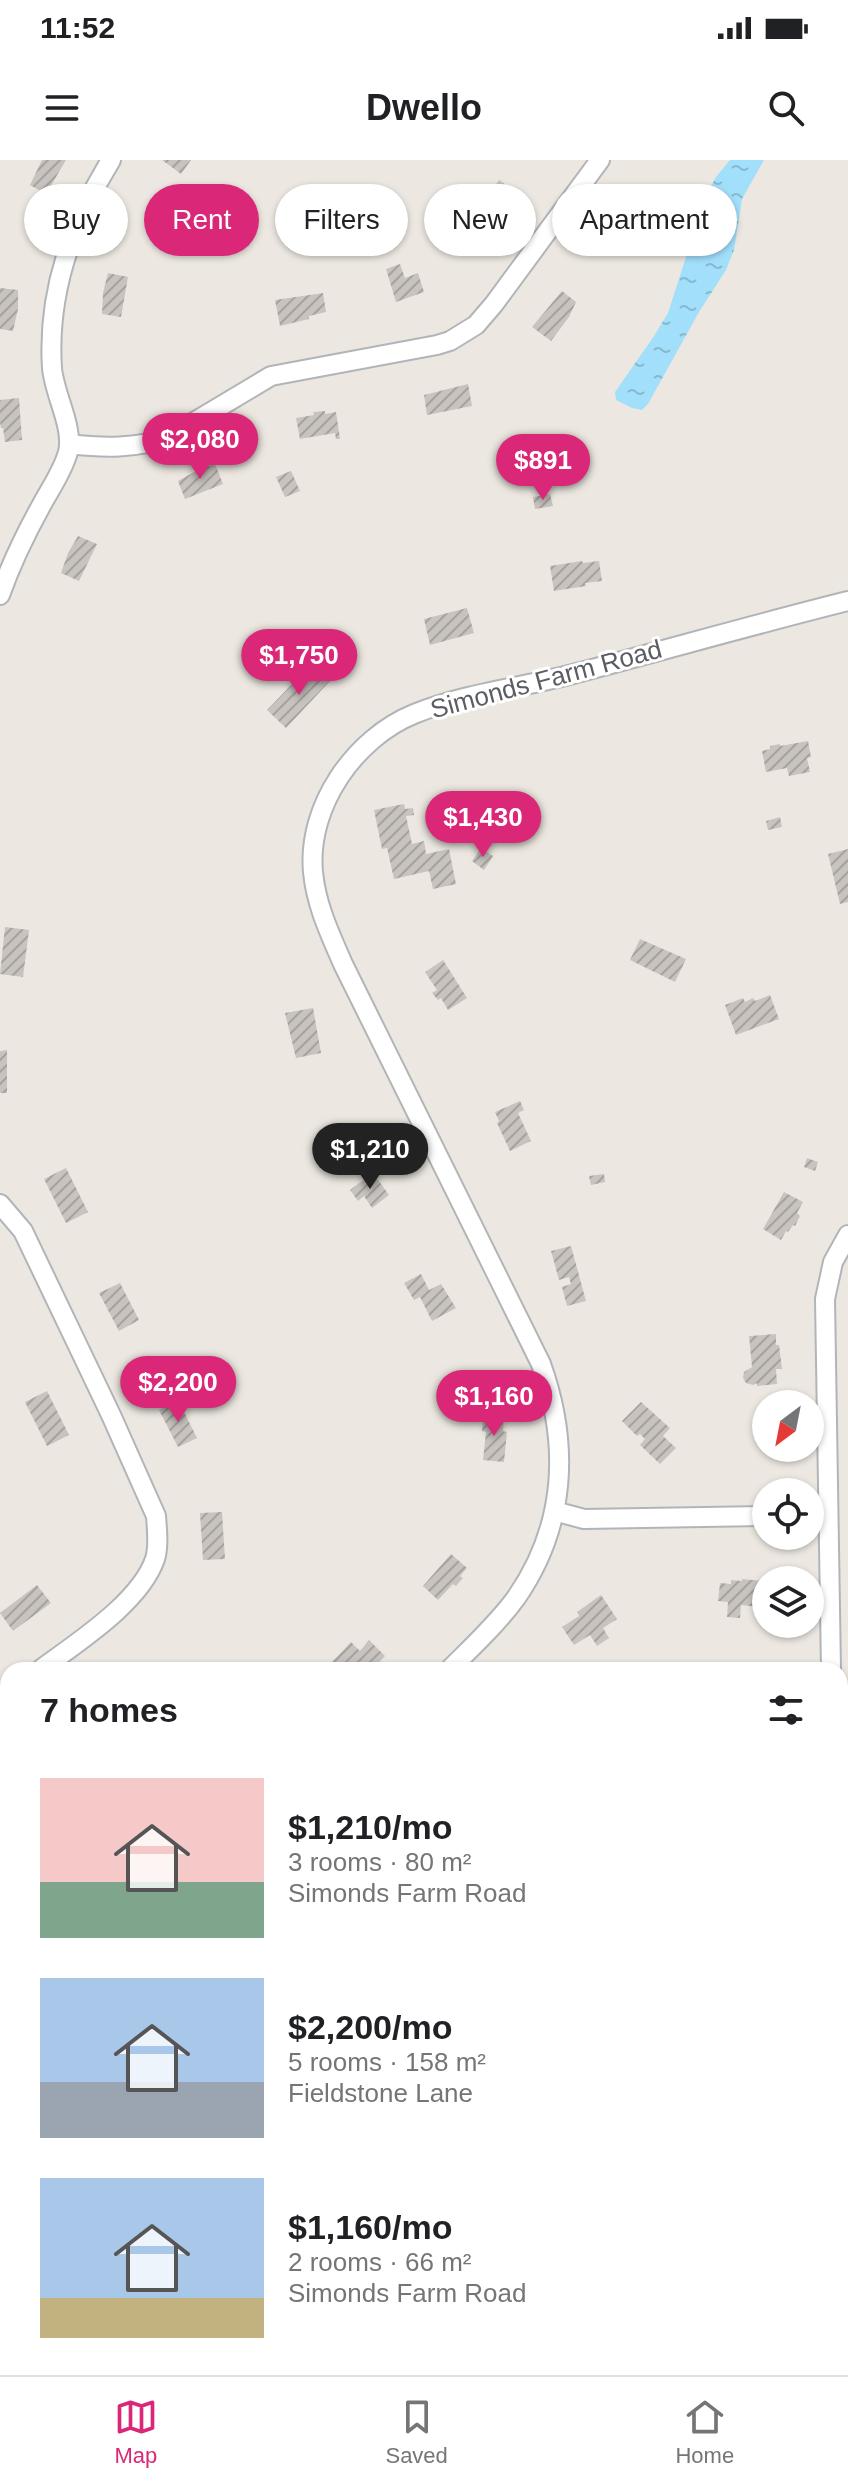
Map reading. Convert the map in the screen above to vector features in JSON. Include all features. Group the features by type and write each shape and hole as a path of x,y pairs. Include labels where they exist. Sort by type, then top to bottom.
{"street":[{"path":"0,595 9,569 60,472 69,444 52,370 55,301 67,252 79,220 111,160"},
{"path":"69,444 126,447 155,443 271,376 450,341 476,325 494,304 600,160"},
{"name":"Simonds Farm Road","path":"457,1662 523,1588 543,1548 554,1511 561,1462 559,1430 541,1364 327,927 313,871 321,815 351,761 386,728 412,714 458,699 570,675 848,601"},
{"path":"0,1204 23,1231 105,1400 156,1516 155,1558 145,1577 121,1609 51,1662"},
{"path":"820,1478 825,1299 833,1262 848,1235"},
{"path":"554,1511 584,1519 752,1516"},
{"path":"822,1550 830,1662"}],"water":[{"path":"730,160 764,160 742,199 737,231 737,184 712,184"},
{"path":"686,256 732,256 648,404 642,410 632,408 616,400 615,392 668,313"}],"building":[{"path":"42,160 66,160 52,184 30,184"},
{"path":"162,160 191,160 181,174"},
{"path":"400,264 405,278 418,273 424,292 396,302 386,269"},
{"path":"108,273 128,277 121,317 102,314"},
{"path":"0,288 18,290 13,331 0,329"},
{"path":"562,291 576,302 551,341 532,327"},
{"path":"323,293 326,312 280,326 275,300"},
{"path":"468,384 472,406 427,415 424,395"},
{"path":"19,398 22,440 5,442 0,422 0,400"},
{"path":"325,411 325,414 336,412 340,439 336,439 335,433 300,439 296,418"},
{"path":"215,464 223,484 185,499 178,481"},
{"path":"291,471 300,491 285,497 276,477"},
{"path":"550,494 553,506 535,509 533,497"},
{"path":"78,536 97,544 79,581 61,573"},
{"path":"599,561 602,581 554,591 550,566"},
{"path":"467,608 474,633 430,645 424,619"},
{"path":"318,666 332,679 286,728 267,710 295,681 299,685"},
{"path":"808,741 810,772 789,776 787,768 766,772 762,751 770,749 770,746"},
{"path":"404,804 405,809 413,808 414,815 406,816 412,844 424,841 426,854 449,849 456,884 433,889 429,871 394,879 387,848 382,849 374,810"},
{"path":"780,817 782,827 768,830 766,821"},
{"path":"481,848 493,856 484,870 472,861"},
{"path":"848,849 848,902 840,904 828,854"},
{"path":"5,927 29,930 23,977 0,974"},
{"path":"640,939 686,959 675,982 630,960"},
{"path":"443,960 467,998 448,1010 441,998 438,1000 432,993 437,990 425,972"},
{"path":"770,995 779,1019 736,1035 725,1005 743,998 745,1002 753,998 755,1001"},
{"path":"313,1008 321,1053 296,1058 285,1013"},
{"path":"7,1050 7,1093 0,1093 0,1051"},
{"path":"520,1101 524,1110 518,1113 531,1141 510,1151 495,1112"},
{"path":"807,1158 818,1162 815,1171 804,1167"},
{"path":"66,1168 88,1212 66,1223 44,1179"},
{"path":"373,1173 389,1195 372,1208 364,1196 358,1201 350,1190"},
{"path":"604,1174 605,1182 591,1185 589,1176"},
{"path":"784,1192 803,1202 795,1226 786,1231 781,1240 763,1229"},
{"path":"571,1246 586,1301 567,1306 562,1287 571,1284 569,1277 559,1280 551,1251"},
{"path":"421,1274 429,1290 441,1284 456,1308 432,1321 420,1297 414,1300 404,1283"},
{"path":"120,1283 139,1320 119,1331 99,1293"},
{"path":"776,1334 782,1369 776,1369 777,1384 757,1386 757,1383 746,1383 744,1372 752,1367 749,1336"},
{"path":"47,1391 69,1435 47,1446 25,1402"},
{"path":"178,1400 197,1438 178,1447 159,1410"},
{"path":"641,1402 670,1428 663,1436 676,1448 660,1464 640,1445 645,1439 640,1434 637,1436 622,1421"},
{"path":"484,1413 504,1415 503,1431 507,1432 504,1462 483,1460 486,1432 482,1431"},
{"path":"222,1512 225,1559 203,1560 200,1513"},
{"path":"451,1554 467,1568 456,1586 453,1584 438,1600 423,1586"},
{"path":"752,1580 752,1606 741,1605 740,1618 727,1617 728,1602 718,1601 720,1583"},
{"path":"37,1585 51,1603 13,1631 0,1613"},
{"path":"601,1595 617,1619 603,1628 609,1638 597,1646 590,1635 574,1645 562,1627"},
{"path":"369,1640 385,1656 379,1662 332,1662 351,1642 360,1651"}]}
